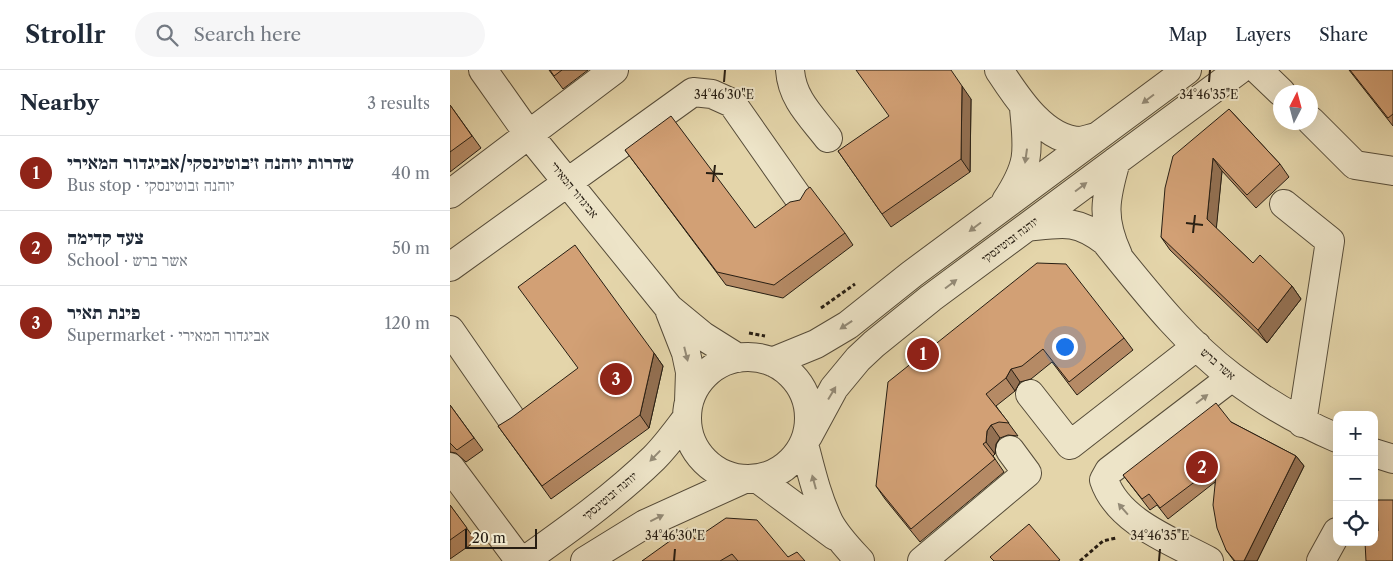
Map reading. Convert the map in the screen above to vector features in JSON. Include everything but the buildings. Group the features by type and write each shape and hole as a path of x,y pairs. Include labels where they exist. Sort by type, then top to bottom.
{"street":[{"name":"אביגדור המאירי","path":"483,70 529,135 669,308 686,323 738,358"},
{"path":"450,194 614,70"},
{"path":"790,70 790,80 795,95 828,138"},
{"path":"998,70 1024,108 1052,132 1080,141 1096,138"},
{"path":"852,551 750,479 724,475 709,466 697,453 689,437 687,411 696,386 707,373 722,363 738,358 756,358 772,349 816,344 848,325 912,274 1187,70"},
{"name":"יוהנה זבוטינסקי","path":"806,440 834,388 858,359 931,298 1240,70"},
{"path":"1258,70 1274,85"},
{"path":"450,267 693,92 712,94 732,103 800,200"},
{"path":"1001,208 1018,182 1027,155 1024,108"},
{"path":"1318,129 1355,165 1393,170"},
{"name":"אשר ברש","path":"1116,161 1107,194 1106,213 1111,239 1122,263"},
{"path":"1284,204 1330,241 1302,423"},
{"name":"אשר ברש","path":"1028,227 1062,223 1090,230 1105,241 1179,329 1232,377 1302,423 1333,436"},
{"name":"אביגדור המאירי","path":"669,308 686,353 690,372 687,411"},
{"path":"450,330 511,418"},
{"path":"1030,394 1070,445 1197,346"},
{"path":"585,561 645,524 750,479 772,475 785,468 796,457 806,440 810,418 808,400 800,384 772,349"},
{"path":"1208,561 1135,521 1108,490 1104,480 1109,471 1232,377"},
{"name":"יוהנה זבוטינסקי","path":"524,561 592,512 628,482 656,456 687,411"},
{"path":"806,440 821,504 830,523 852,551"},
{"path":"922,561 1027,473 1010,450"},
{"path":"450,467 520,561"},
{"path":"1321,561 1333,539"}],"path":[{"path":"820,309 860,280"},
{"path":"711,341 726,329 772,349"}],"place":[{"name":"שדרות יוהנה ז׳בוטינסקי/אביגדור המאירי","path":"923,354"},
{"name":"פינת תאיר","path":"616,379"},
{"name":"צעד קדימה","path":"1202,467"}]}
